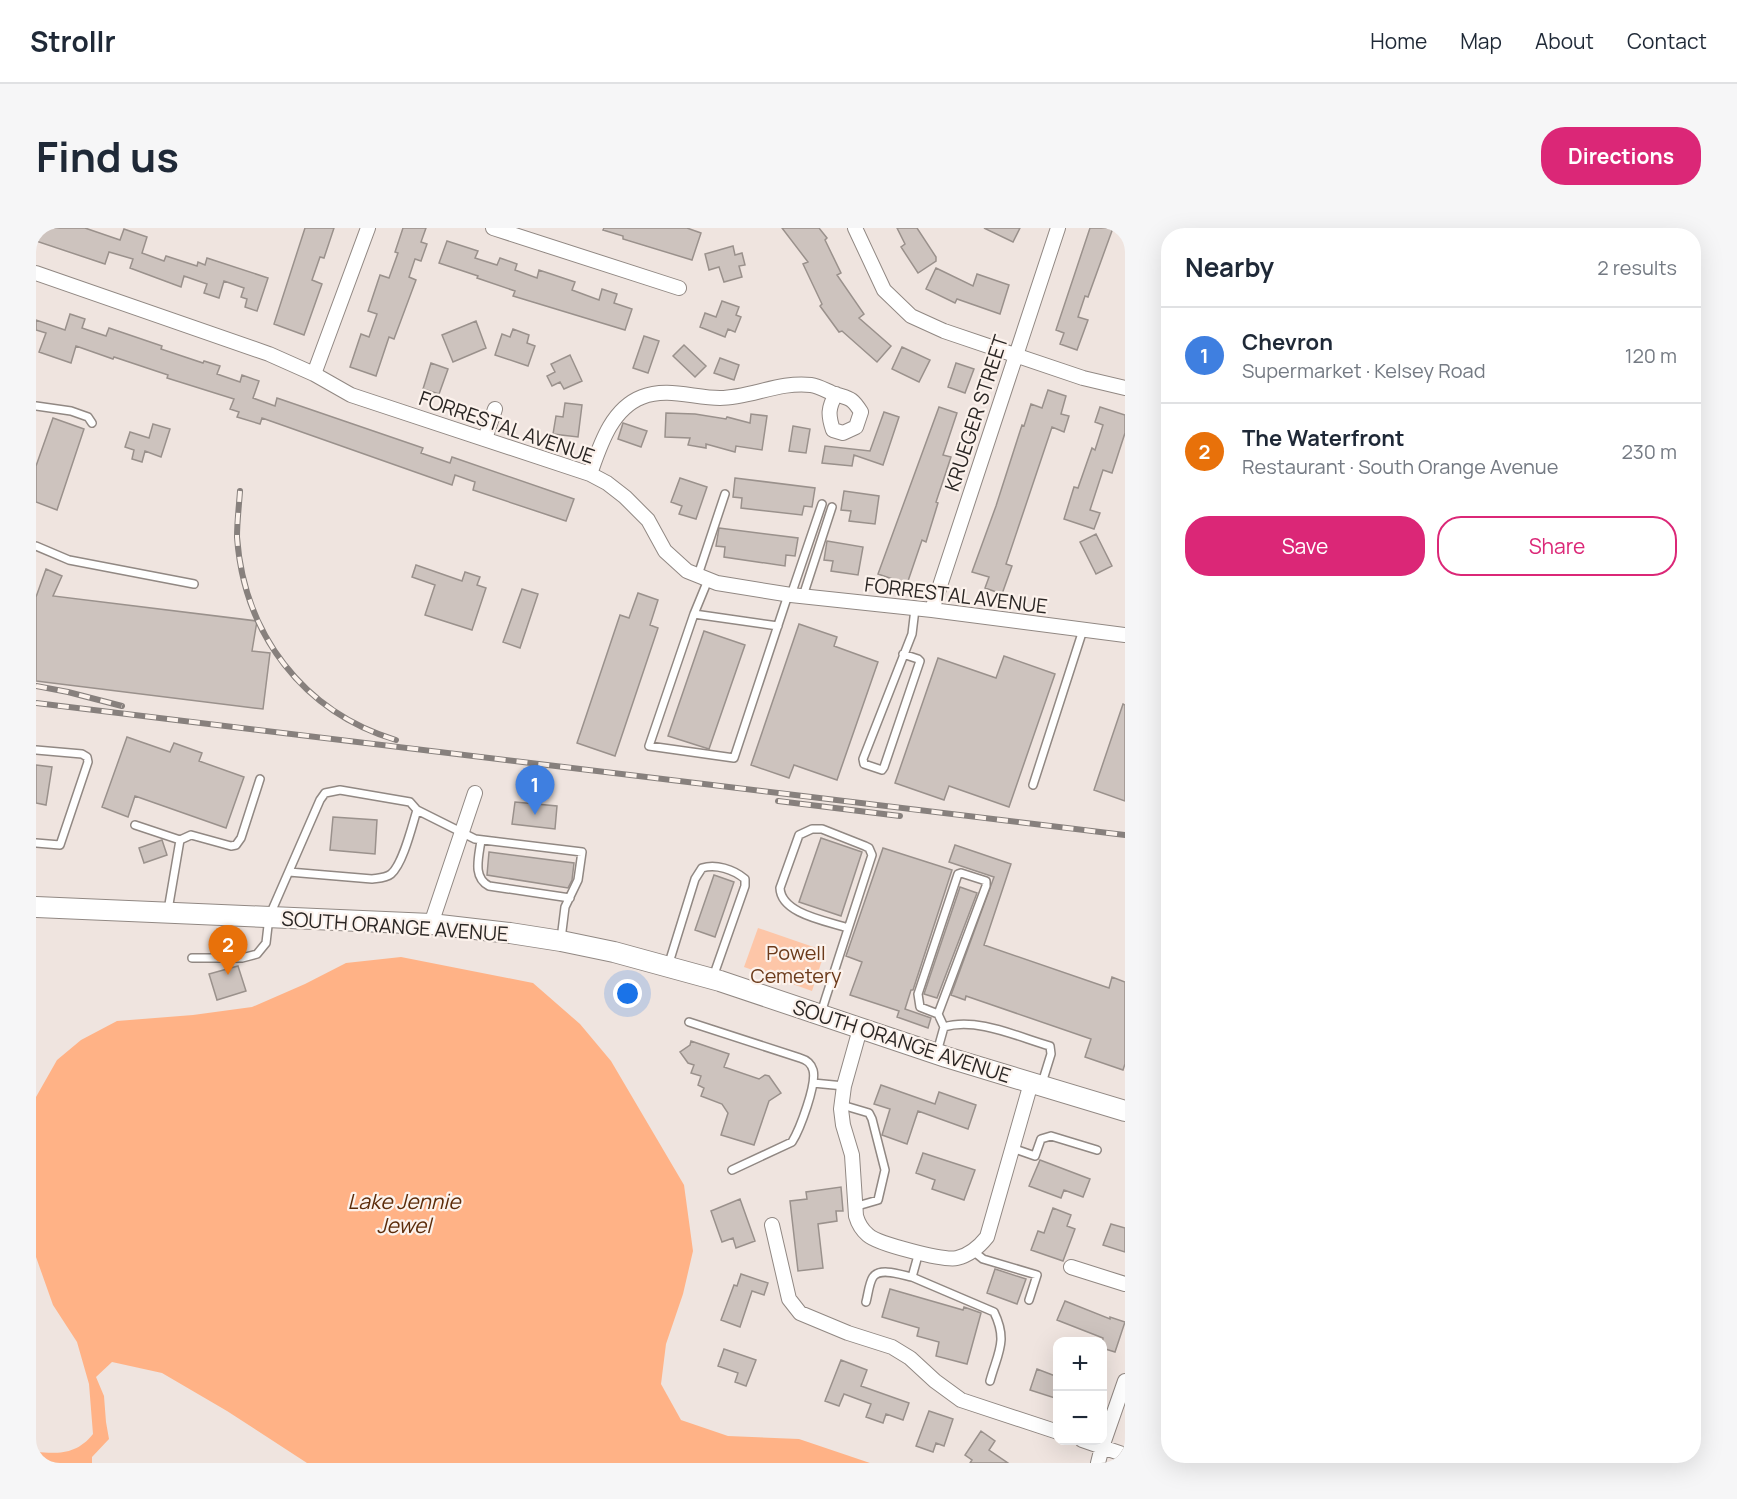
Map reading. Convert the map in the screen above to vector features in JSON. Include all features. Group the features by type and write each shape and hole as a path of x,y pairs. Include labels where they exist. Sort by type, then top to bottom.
{"main road":[{"name":"SOUTH ORANGE AVENUE","path":"36,907 431,924 561,941 614,952 712,979 937,1054 1125,1111"}],"street":[{"path":"314,374 368,228"},
{"path":"493,228 680,288"},
{"path":"855,228 884,290 911,316 944,330 1083,378 1125,388"},
{"name":"KRUEGER STREET","path":"932,610 1058,228"},
{"name":"FORRESTAL AVENUE","path":"36,273 269,354 314,374 351,395 590,474 607,483 625,497 648,520 665,551 687,571 717,583 794,595 1125,635"},
{"path":"590,474 599,447 611,424 625,406 642,396 667,392 721,398 787,386 811,385 836,394"},
{"path":"485,439 495,409"},
{"path":"431,924 475,793"},
{"path":"860,1029 844,1086 843,1125 852,1155 854,1207 859,1224 873,1239 943,1258 955,1258 973,1251 987,1237 1012,1148 1036,1084"},
{"path":"772,1225 789,1299 800,1314 892,1347 910,1358 935,1381 961,1400 1053,1430"},
{"path":"1071,1267 1125,1284"},
{"path":"1098,1463 1125,1381"},
{"path":"1096,1445 1125,1455"}],"lane":[{"path":"36,406 71,411 88,417 92,423"},
{"path":"725,494 694,614 650,746 734,758 778,626 832,507"},
{"path":"794,595 822,504"},
{"path":"36,546 69,560 194,584"},
{"path":"903,654 918,658 920,661 882,770 864,764 863,759 903,654 912,634 915,609"},
{"path":"694,614 778,626"},
{"path":"1033,785 1083,630"},
{"path":"36,750 82,754 87,757 88,762 60,845 36,843"},
{"path":"135,825 180,840 191,835 231,846 236,845 241,838 260,779"},
{"path":"192,958 242,958 257,954 266,943 269,917 320,800 325,793 340,790 410,802 417,810 481,840 582,852 578,880 565,907 561,941"},
{"path":"289,872 384,878 392,873 399,863 417,810"},
{"path":"820,1015 872,855 869,848 822,829 812,829 799,835 780,888 780,896 786,904 800,912 848,928"},
{"path":"167,913 180,840"},
{"path":"481,840 478,874 484,883 489,886 570,898"},
{"path":"668,966 695,879 702,868 711,866 725,868 745,879 745,886 712,979"},
{"path":"937,1054 944,1027 938,1014 920,1007 918,994 958,874 961,873 986,881 986,886 938,1014"},
{"path":"689,1022 807,1061 813,1070 813,1083 792,1142 732,1170"},
{"path":"944,1027 957,1023 971,1023 1050,1046 1052,1053 1036,1084"},
{"path":"813,1083 844,1086"},
{"path":"842,1105 869,1113 885,1170 878,1200 854,1207"},
{"path":"1012,1148 1035,1156 1041,1139 1051,1136 1097,1150"},
{"path":"973,1251 983,1260 1037,1275 1029,1300"},
{"path":"912,1277 920,1252"},
{"path":"866,1302 873,1277 879,1273 912,1277 994,1312 1003,1337 990,1381"}],"green space":[{"name":"Powell Cemetery","path":"758,928 825,951 812,991 744,967"}],"water":[{"name":"Lake Jennie Jewel","path":"401,957 533,983 580,1024 611,1061 684,1185 693,1251 683,1294 666,1344 661,1384 681,1420 728,1436 799,1439 870,1463 307,1463 227,1411 162,1373 112,1362 96,1377 104,1396 109,1439 92,1457 92,1463 36,1463 36,1452 68,1451 81,1446 93,1434 89,1384 77,1342 53,1305 36,1257 36,1097 57,1060 81,1040 117,1021 193,1015 252,1007 346,963"}],"building":[{"path":"38,228 85,228 120,240 124,229 147,237 142,253 164,261 166,256 197,266 198,262 205,265 207,258 268,278 257,311 245,307 247,299 241,297 244,288 224,281 219,298 204,293 207,284 184,276 181,287 130,268 133,259 109,252 105,264 36,241"},
{"path":"305,228 334,228 324,258 320,257 312,280 322,284 304,335 274,324"},
{"path":"403,228 426,228 421,242 427,244 421,261 415,259 409,277 416,280 394,339 389,337 376,376 350,367 361,334 369,337 377,314 368,311 380,275 389,278 398,253 395,252"},
{"path":"604,228 687,228 701,233 692,260 623,239 623,236 603,230"},
{"path":"782,228 819,228 827,238 825,240 841,273 837,275 864,314 859,318 891,346 877,362 842,331 839,332 820,306 822,304 803,264 808,262"},
{"path":"897,228 917,228 936,257 936,261 918,273 901,247 905,244"},
{"path":"984,228 1020,228 1013,242"},
{"path":"1090,228 1113,228 1088,297 1085,296 1078,317 1088,320 1077,350 1060,344 1064,333 1056,330"},
{"path":"447,241 478,251 475,258 497,265 500,258 517,264 515,270 537,278 539,270 575,282 572,290 599,300 602,289 617,294 614,303 632,309 625,330 513,296 515,291 439,263"},
{"path":"733,246 735,255 742,253 745,265 739,266 742,277 724,282 719,267 709,270 705,254"},
{"path":"936,268 973,286 977,274 1009,285 1000,314 957,299 955,303 926,289"},
{"path":"722,301 739,307 736,315 741,317 735,332 728,329 725,337 700,327 705,313 716,317"},
{"path":"70,314 85,319 82,328 106,336 109,328 162,346 161,349 203,363 204,361 220,366 217,374 240,382 242,375 259,381 253,398 275,406 277,398 423,448 421,453 450,463 452,457 574,499 566,521 473,490 475,482 455,475 452,485 262,418 260,424 237,417 239,412 230,409 234,399 167,378 168,375 114,357 113,359 76,346 71,363 39,352 46,333 36,330 36,320 65,330"},
{"path":"476,321 486,348 453,362 442,335"},
{"path":"513,329 529,335 527,343 535,346 528,366 495,355 502,334 510,337"},
{"path":"644,336 659,341 648,373 633,368"},
{"path":"684,345 706,366 695,377 673,356"},
{"path":"902,347 930,360 919,382 892,369"},
{"path":"570,355 582,381 564,389 560,382 552,386 547,376 555,372 551,364"},
{"path":"720,358 739,365 734,380 714,373"},
{"path":"431,363 448,369 439,394 423,389"},
{"path":"956,363 974,369 965,393 948,387"},
{"path":"1048,390 1066,396 1061,414 1069,416 1064,432 1052,427 1006,564 1012,566 1002,594 985,588 989,577 972,572 1022,425 1024,426 1031,404 1042,408"},
{"path":"565,403 582,405 578,437 553,434 556,416 563,417"},
{"path":"939,407 957,413 943,455 951,457 926,542 922,540 907,584 878,574"},
{"path":"1100,407 1125,415 1125,433 1112,473 1103,470 1090,510 1100,513 1094,529 1064,519 1074,487 1078,488 1092,448 1095,450 1103,425 1095,422"},
{"path":"884,412 899,417 883,465 854,455 852,466 822,463 825,446 870,451"},
{"path":"666,413 695,414 726,419 727,417 750,423 751,414 767,416 762,450 736,446 735,452 706,444 706,448 688,445 690,438 665,437"},
{"path":"53,418 84,429 57,510 36,502 36,466"},
{"path":"623,423 647,431 641,447 618,439"},
{"path":"153,424 170,429 161,457 145,451 142,462 132,459 134,450 125,447 130,432 149,438"},
{"path":"793,426 810,429 806,453 789,451"},
{"path":"680,478 707,487 696,519 679,514 682,506 671,502"},
{"path":"735,478 815,488 812,507 804,506 802,515 741,508 742,498 733,497"},
{"path":"844,491 879,496 875,524 849,521 851,511 841,510"},
{"path":"719,528 798,538 795,556 786,555 785,566 724,557 725,547 716,546"},
{"path":"1096,534 1112,566 1096,574 1080,542"},
{"path":"827,541 863,547 858,575 831,571 833,561 824,560"},
{"path":"416,565 462,581 465,572 480,577 477,585 486,588 472,630 425,615 435,585 412,577"},
{"path":"46,569 62,576 53,596 257,621 252,651 270,653 263,709 36,681 36,597"},
{"path":"522,589 538,594 520,648 503,642"},
{"path":"638,593 658,600 650,625 658,628 615,756 577,743 620,615 629,618"},
{"path":"799,624 837,637 834,646 878,662 837,780 794,765 789,778 751,765"},
{"path":"704,631 745,645 709,749 668,736"},
{"path":"1004,656 1055,674 1009,807 949,786 944,800 895,783 938,658 996,678"},
{"path":"1123,704 1125,705 1125,801 1094,790"},
{"path":"127,737 170,752 174,743 202,753 199,761 244,777 226,828 135,796 128,817 102,807"},
{"path":"36,765 52,767 46,805 36,803"},
{"path":"515,802 557,806 555,829 512,824"},
{"path":"333,817 377,820 375,854 330,850"},
{"path":"821,838 862,852 841,916 799,902"},
{"path":"162,840 167,855 144,863 139,848"},
{"path":"955,845 1011,864 984,945 1109,988 1112,977 1125,982 1125,1064 1123,1070 1085,1057 1091,1039 966,996 965,1000 951,995 994,877 949,862"},
{"path":"883,848 952,870 905,1009 931,1018 928,1028 897,1017 899,1011 850,995 862,962 846,956"},
{"path":"489,852 574,863 572,880 568,888 487,875"},
{"path":"714,875 734,882 715,937 695,930"},
{"path":"960,887 977,893 937,998 924,994"},
{"path":"238,966 246,991 217,1000 209,974"},
{"path":"691,1041 729,1054 724,1067 759,1079 765,1075 769,1076 781,1093 769,1101 754,1145 721,1135 728,1113 722,1104 701,1096 704,1088 698,1085 701,1076 691,1073 694,1065 688,1063 680,1052 690,1045"},
{"path":"881,1085 935,1104 939,1092 976,1105 968,1129 918,1111 907,1144 882,1135 890,1109 874,1104"},
{"path":"923,1153 975,1170 964,1200 932,1189 935,1180 916,1173"},
{"path":"1040,1160 1090,1179 1083,1197 1064,1190 1061,1198 1029,1186"},
{"path":"841,1187 843,1211 836,1211 837,1221 818,1224 823,1268 798,1271 790,1201 807,1199 806,1192"},
{"path":"740,1199 755,1241 736,1248 733,1238 722,1242 711,1211"},
{"path":"1053,1208 1071,1215 1067,1226 1075,1229 1063,1261 1031,1250 1038,1231 1044,1233"},
{"path":"1111,1224 1125,1228 1125,1252 1103,1245"},
{"path":"995,1269 1026,1279 1017,1304 987,1293"},
{"path":"741,1274 768,1283 764,1295 752,1291 740,1327 721,1320 734,1285 737,1286"},
{"path":"890,1289 981,1313 967,1364 936,1356 939,1342 917,1336 919,1328 882,1317"},
{"path":"1065,1301 1110,1319 1110,1317 1125,1322 1115,1352 1107,1350 1107,1337 1100,1337 1057,1320"},
{"path":"724,1349 756,1360 746,1386 735,1382 738,1373 718,1366"},
{"path":"841,1360 867,1370 861,1386 909,1403 903,1420 886,1414 883,1423 866,1417 871,1404 844,1394 839,1406 825,1401"},
{"path":"1037,1369 1053,1375 1053,1397 1030,1390"},
{"path":"929,1411 953,1419 944,1446 936,1443 933,1452 916,1446"},
{"path":"981,1431 995,1441 989,1450 1008,1463 970,1463 972,1460 965,1455"}],"railway":[{"path":"240,491 237,537 242,572 252,606 266,636 284,664 307,689 333,710 363,727 396,740"},
{"path":"36,686 122,706"},
{"path":"36,703 1125,835"},
{"path":"778,801 900,816"}],"place":[{"name":"Chevron","path":"535,815"},
{"name":"The Waterfront","path":"228,975"}]}
